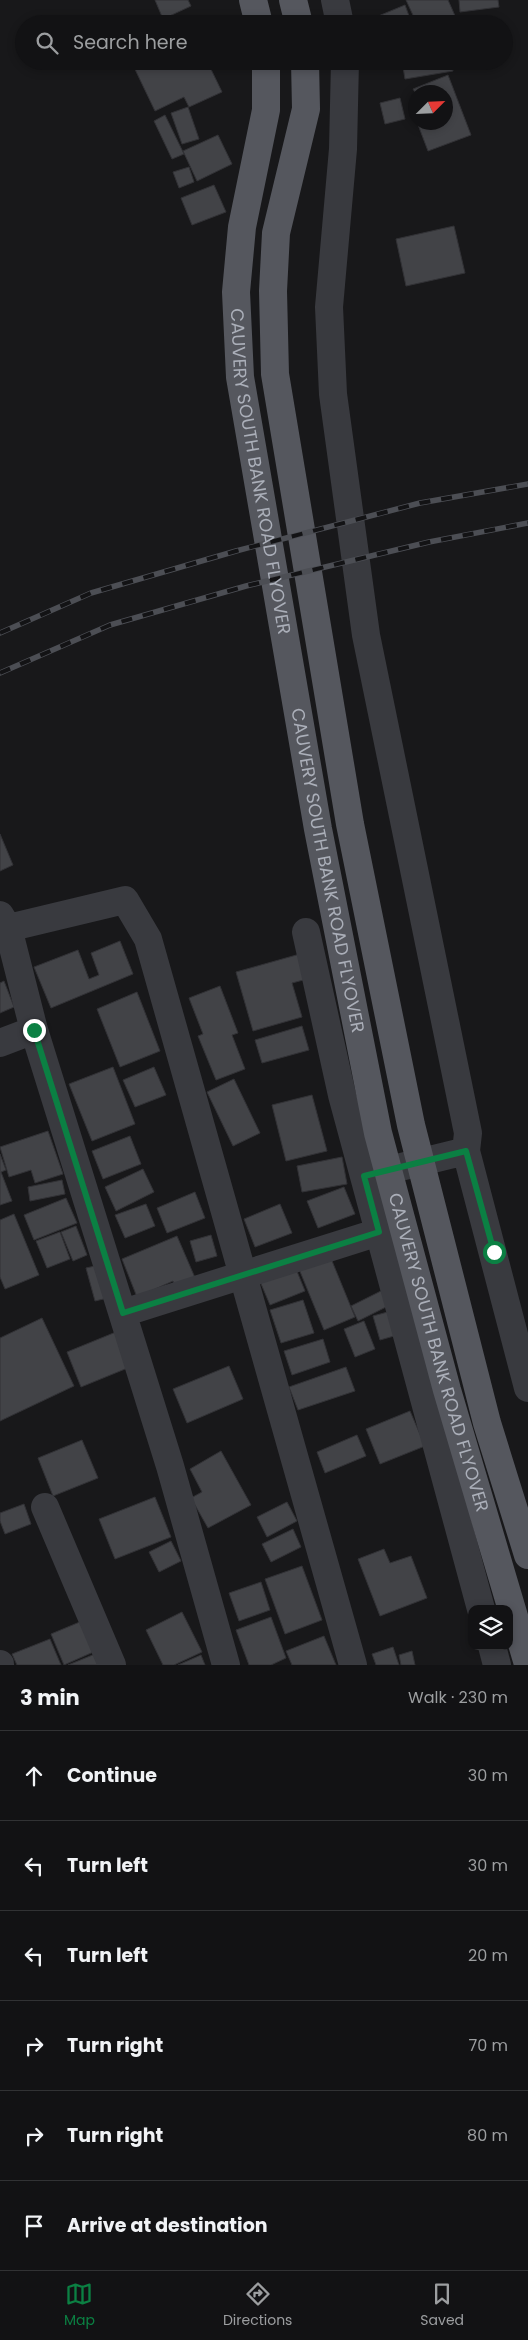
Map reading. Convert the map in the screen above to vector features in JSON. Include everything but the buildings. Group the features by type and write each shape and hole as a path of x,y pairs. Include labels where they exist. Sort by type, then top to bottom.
{"main road":[{"path":"253,0 257,15"},
{"path":"293,0 297,15"},
{"name":"CAUVERY SOUTH BANK ROAD FLYOVER","path":"266,70 266,110 242,227 236,292 240,377 318,829 378,1133 447,1390 528,1664"},
{"name":"CAUVERY SOUTH BANK ROAD FLYOVER","path":"305,70 306,109 276,233 273,291 275,374 350,824 411,1126 487,1423 528,1555"}],"street":[{"path":"335,0 338,15"},
{"path":"345,70 343,149 329,307 333,394 366,635 468,1133 466,1151 528,1388"},
{"path":"226,1665 170,1466 34,1030 4,921 125,900 148,939 353,1665"},
{"path":"306,932 342,1094 481,1605"},
{"path":"0,1043 34,1030"},
{"path":"364,1176 466,1151"},
{"path":"123,1313 379,1232"},
{"path":"45,1507 112,1665"},
{"path":"493,1650 497,1665"}],"railway":[{"path":"0,633 91,593 236,551 420,503 528,484"},
{"path":"0,673 110,625 246,586 429,542 528,523"}],"route":[{"path":"34,1030 123,1313 379,1232 364,1176 466,1151 494,1252"}]}
